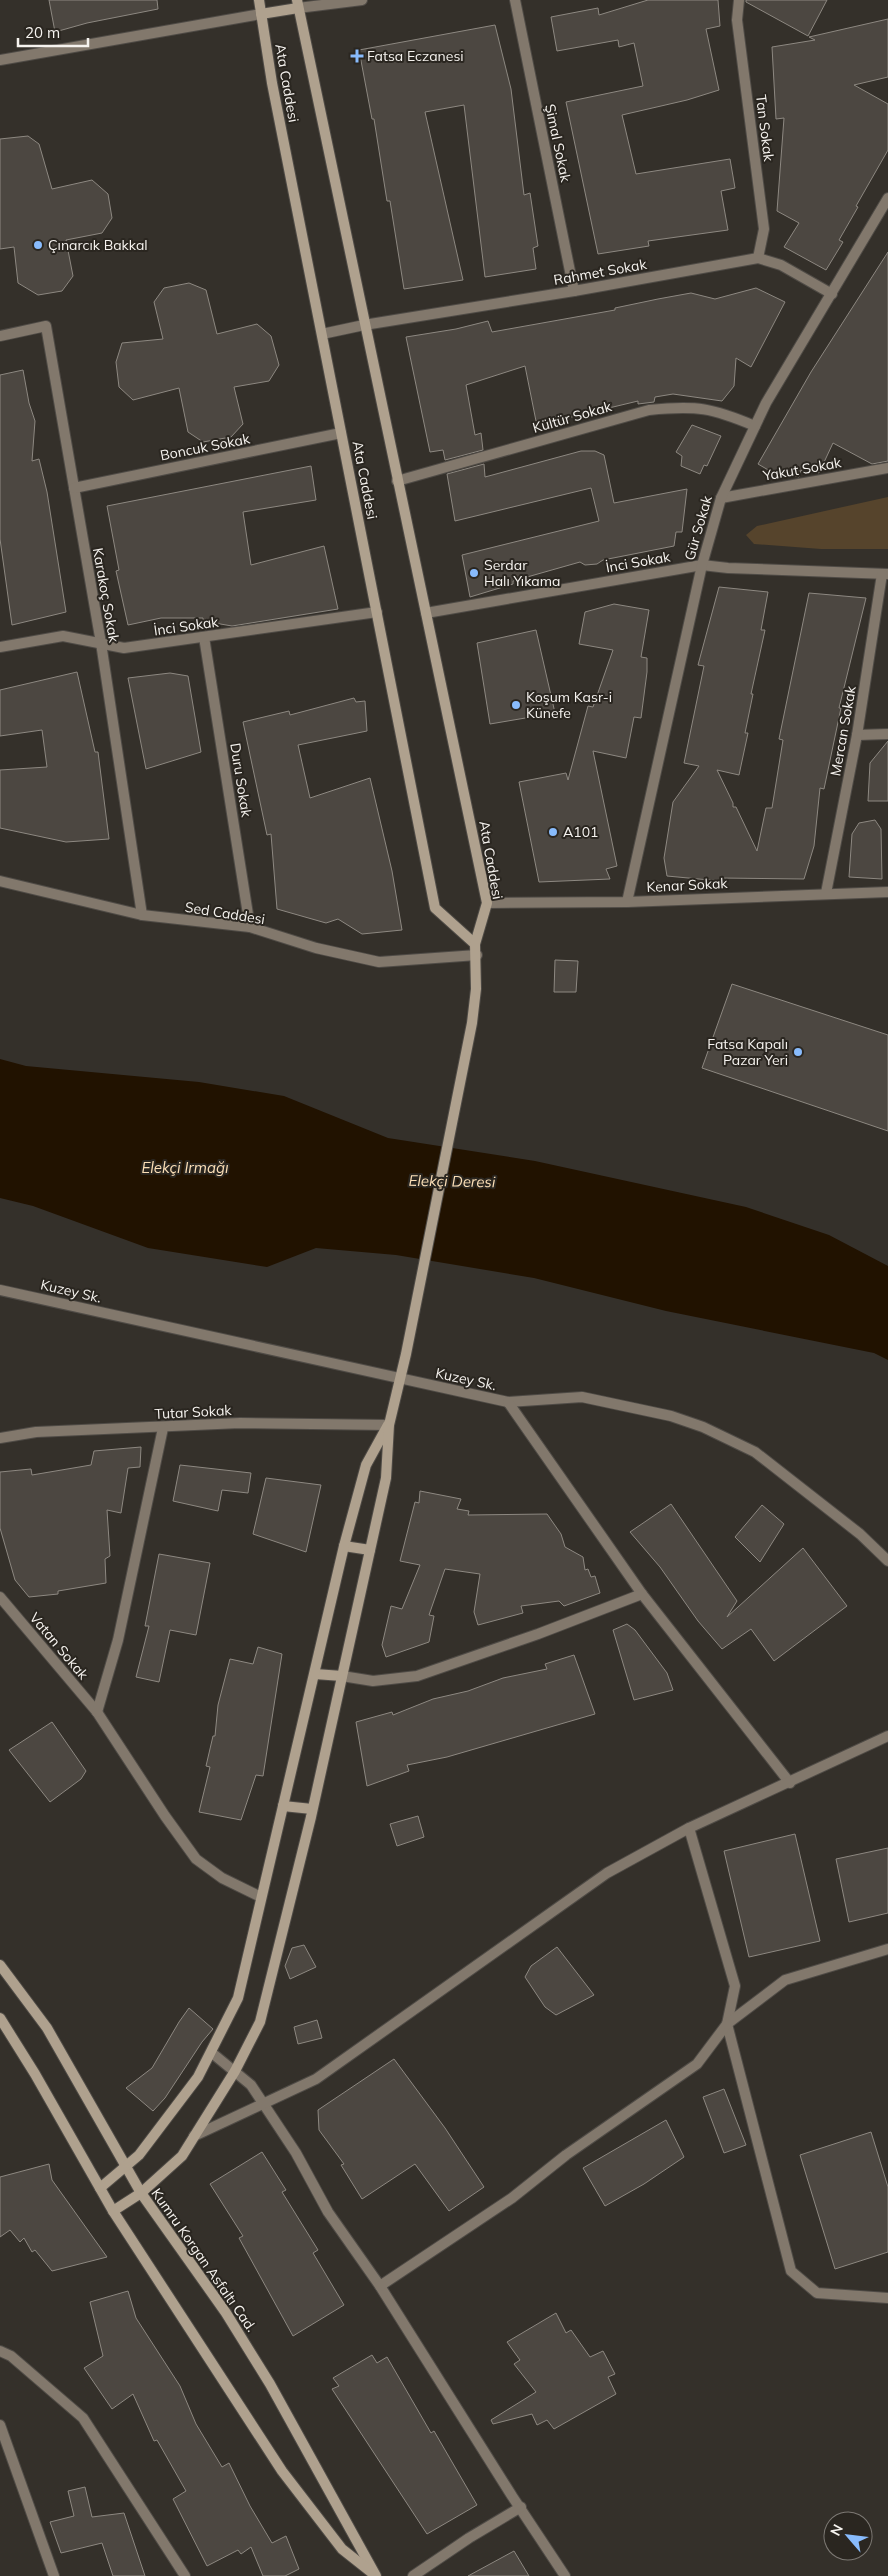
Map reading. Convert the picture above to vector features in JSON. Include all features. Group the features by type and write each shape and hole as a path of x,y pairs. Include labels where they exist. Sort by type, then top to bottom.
{"main road":[{"name":"Ata Caddesi","path":"259,0 272,84 435,908 475,944 487,903 297,4"},
{"path":"261,14 297,4"},
{"path":"113,2211 141,2193 182,2156 235,2071 260,2022 312,1809 386,1478 389,1425 406,1354 472,1023 477,955 475,944"},
{"path":"100,2188 140,2155 192,2085 212,2053 238,1998 344,1546 366,1465 389,1425"},
{"path":"344,1546 370,1550"},
{"path":"315,1674 342,1676"},
{"path":"283,1806 312,1809"},
{"name":"Kumru Korgan Asfaltı Cad.","path":"0,1965 47,2028 141,2193 226,2313 265,2376 376,2576"},
{"path":"0,2018 113,2211 282,2471 342,2549 376,2576"}],"street":[{"path":"297,4 362,0"},
{"name":"Şimal Sokak","path":"515,0 574,292"},
{"name":"Tan Sokak","path":"739,0 737,20 764,228 758,258"},
{"path":"0,60 261,14"},
{"name":"Gür Sokak","path":"627,902 702,565 721,498 766,403 888,198"},
{"name":"Rahmet Sokak","path":"322,334 364,324 574,292 758,258 781,265 832,294"},
{"name":"Karakoç Sokak","path":"0,336 46,326 101,643 142,915"},
{"name":"Kültür Sokak","path":"397,481 650,410 683,406 718,410 755,426"},
{"name":"Boncuk Sokak","path":"74,488 342,433"},
{"name":"Yakut Sokak","path":"721,498 888,468"},
{"name":"İnci Sokak","path":"426,613 702,565 728,568 885,574"},
{"name":"Mercan Sokak","path":"826,893 885,574"},
{"name":"İnci Sokak","path":"0,647 63,636 124,648 377,612"},
{"name":"Duru Sokak","path":"204,637 250,927"},
{"path":"856,735 888,734"},
{"name":"Sed Caddesi","path":"0,881 142,915 250,927 316,948 379,962 477,955"},
{"name":"Kenar Sokak","path":"487,903 627,902 888,892"},
{"name":"Kuzey Sk.","path":"0,1290 508,1402 582,1397 671,1416 703,1427 755,1452 860,1534 888,1561"},
{"path":"508,1402 642,1594 790,1783"},
{"name":"Tutar Sokak","path":"0,1438 36,1432 163,1428 240,1423 389,1425"},
{"path":"97,1712 118,1640 163,1428"},
{"path":"342,1676 373,1681 417,1676 538,1634 642,1594"},
{"name":"Vatan Sokak","path":"0,1597 97,1712 165,1816 196,1859 222,1878 261,1897"},
{"path":"194,2136 264,2105 316,2079 607,1873 689,1828 790,1783 888,1736"},
{"path":"689,1828 734,1986 728,2024 791,2271 817,2293 888,2298"},
{"path":"380,2286 512,2198 566,2155 697,2064 728,2024 785,1980 888,1949"},
{"path":"212,2053 251,2085 296,2154 328,2212 380,2286 565,2576"},
{"path":"0,2351 11,2356 83,2418 185,2576"},
{"path":"0,2425 54,2576"},
{"path":"413,2576 469,2538 520,2507"}],"shaded area":[{"path":"888,497 888,549 821,549 754,544 746,535 757,526"}],"water":[{"name":"Elekçi Irmağı","path":"0,1059 26,1066 199,1082 284,1096 388,1138 535,1161 746,1207 829,1235 888,1266 888,1360 874,1353 666,1311 534,1278 396,1255 316,1248 267,1267 148,1248 33,1206 0,1198"}],"building":[{"path":"49,0 157,0 158,9 87,23 55,32"},
{"path":"648,0 718,0 720,26 706,29 719,90 687,100 622,115 636,174 730,159 735,188 721,191 728,230 648,241 649,246 598,254 566,102 643,86 634,43 619,47 618,40 557,51 551,17 598,8 599,15"},
{"path":"746,0 827,0 808,36 746,2"},
{"path":"888,19 888,77 854,85 888,104 888,150 856,206 858,207 839,240 843,242 826,270 784,247 799,223 777,211 784,118 776,119 772,47 815,40 809,37"},
{"path":"495,25 511,89 524,195 530,193 538,246 533,248 536,269 485,277 464,105 425,112 463,280 404,289 390,201 387,201 374,119 372,119 359,50"},
{"path":"28,136 39,144 52,189 92,180 108,194 112,218 102,233 66,240 73,276 62,291 38,295 18,283 14,247 0,249 0,139"},
{"path":"888,252 888,461 872,464 833,443 819,473 810,467 807,474 801,470 799,477 785,473 782,478 758,464 811,372"},
{"path":"189,283 206,290 217,334 257,324 271,336 279,365 269,381 234,387 243,424 231,437 203,442 188,432 179,388 133,400 119,387 116,362 122,343 163,339 154,302 164,288"},
{"path":"756,288 785,302 751,367 736,358 734,386 722,401 673,394 655,397 654,402 638,404 638,401 559,420 557,417 536,421 525,366 466,385 475,435 481,433 483,450 445,460 443,450 430,452 406,337 456,329 488,321 492,332 615,310 615,308 691,293 715,299"},
{"path":"23,370 29,403 35,421 32,461 39,459 47,492 66,612 12,625 0,539 0,375"},
{"path":"692,425 721,436 707,466 704,465 700,474 681,466 682,456 676,452"},
{"path":"581,451 595,451 604,455 614,503 687,489 682,532 676,532 674,546 603,560 597,564 585,565 580,562 513,581 513,584 470,597 462,555 599,521 591,488 455,521 447,474 484,464 485,477"},
{"path":"311,466 316,500 243,512 251,565 324,546 338,609 232,626 203,621 203,618 161,618 128,625 116,571 119,570 107,506"},
{"path":"719,587 768,592 761,630 765,630 751,694 753,694 745,733 748,733 739,775 717,770 733,803 733,807 736,807 757,851 766,808 772,808 783,740 779,739 809,593 866,598 839,708 841,708 824,789 820,788 814,846 804,879 720,878 720,881 667,876 664,858 673,802 699,766 684,763 704,666 698,665"},
{"path":"614,604 649,610 641,657 647,658 647,672 641,718 634,717 626,758 593,751 617,866 606,869 610,879 539,882 519,782 566,773 568,780 588,706 593,707 613,650 579,644 585,612"},
{"path":"536,630 555,713 490,724 477,643"},
{"path":"77,672 95,752 98,752 109,839 66,842 0,828 0,770 47,767 42,730 0,736 0,690"},
{"path":"170,673 188,676 201,752 146,769 128,678"},
{"path":"354,698 356,702 365,701 367,731 298,745 310,798 370,778 392,871 402,930 362,934 338,919 326,923 277,909 271,834 267,835 243,722 289,711 290,715"},
{"path":"888,741 888,801 868,801 870,763"},
{"path":"875,820 881,829 882,879 849,877 852,834 859,823"},
{"path":"555,960 578,961 576,992 554,992"},
{"name":"Fatsa Kapalı Pazar Yeri","path":"732,984 888,1035 888,1131 702,1068"},
{"path":"141,1447 140,1467 128,1468 121,1513 107,1510 110,1556 105,1559 106,1583 58,1591 58,1594 29,1597 15,1580 0,1528 0,1472 31,1469 32,1475 91,1465 94,1451"},
{"path":"180,1465 251,1473 248,1493 222,1490 218,1511 173,1501"},
{"path":"266,1478 321,1485 306,1552 253,1534"},
{"path":"420,1491 461,1499 457,1509 469,1511 468,1515 547,1514 561,1534 565,1547 583,1557 585,1570 588,1569 591,1577 595,1576 600,1593 564,1606 559,1601 521,1606 523,1613 478,1625 474,1612 480,1574 445,1569 429,1615 434,1616 429,1642 386,1657 382,1645 391,1606 402,1609 420,1565 400,1561 415,1502 419,1503"},
{"path":"671,1504 737,1601 727,1617 803,1548 847,1606 774,1661 751,1629 722,1649 698,1621 660,1567 630,1532"},
{"path":"762,1505 784,1524 760,1562 735,1537"},
{"path":"159,1554 210,1563 196,1635 170,1630 159,1682 136,1677 149,1626 145,1626"},
{"path":"627,1624 635,1630 667,1673 673,1690 634,1700 613,1630"},
{"path":"258,1647 282,1654 263,1776 256,1775 241,1820 199,1812 210,1767 206,1766 213,1736 215,1736 218,1705 230,1659 253,1664"},
{"path":"574,1655 595,1714 447,1757 407,1765 409,1771 367,1786 356,1722 392,1712 393,1715 433,1699 468,1691 503,1678 547,1669 545,1664"},
{"path":"52,1722 86,1771 81,1779 50,1802 9,1750"},
{"path":"418,1816 424,1837 397,1846 390,1824"},
{"path":"795,1834 820,1941 749,1957 724,1851"},
{"path":"888,1848 888,1913 849,1922 836,1859"},
{"path":"304,1945 316,1967 290,1979 285,1966 292,1948"},
{"path":"557,1947 594,1995 556,2015 545,2007 525,1977 531,1966"},
{"path":"189,2008 213,2029 202,2042 165,2098 153,2111 126,2088 152,2068"},
{"path":"317,2020 322,2038 298,2044 294,2027"},
{"path":"394,2059 445,2128 484,2187 449,2211 415,2164 362,2199 341,2165 344,2164 319,2130 318,2110"},
{"path":"724,2089 746,2145 724,2153 703,2097"},
{"path":"666,2120 684,2157 644,2184 605,2206 583,2168"},
{"path":"871,2132 888,2187 888,2252 835,2269 800,2155"},
{"path":"262,2152 286,2190 282,2192 318,2250 313,2253 344,2305 293,2336 239,2238 243,2236 210,2184"},
{"path":"49,2164 52,2180 107,2257 52,2271 35,2250 32,2252 24,2238 20,2242 10,2230 0,2237 0,2177"},
{"path":"128,2291 136,2318 180,2386 196,2424 222,2467 229,2463 250,2506 272,2543 286,2536 299,2569 285,2576 263,2576 251,2547 241,2554 238,2550 207,2566 173,2499 186,2491 157,2440 154,2441 133,2394 112,2409 84,2368 103,2356 90,2302"},
{"path":"556,2313 566,2333 571,2330 590,2357 603,2351 615,2374 608,2377 616,2394 554,2429 547,2420 537,2425 532,2414 493,2424 491,2420 536,2392 514,2364 520,2360 507,2342"},
{"path":"372,2355 377,2363 387,2357 431,2433 434,2431 477,2505 427,2534 332,2389 339,2386 333,2378"},
{"path":"85,2487 92,2517 124,2513 145,2576 113,2576 102,2543 61,2553 50,2522 74,2516 68,2491"},
{"path":"514,2551 529,2576 468,2576"}],"place":[{"name":"Fatsa Eczanesi","path":"357,56"},
{"name":"Çınarcık Bakkal","path":"38,245"},
{"name":"Serdar Halı Yıkama","path":"474,573"},
{"name":"Koşum Kasr-i Künefe","path":"516,705"},
{"name":"A101","path":"553,832"},
{"name":"Fatsa Kapalı Pazar Yeri","path":"798,1052"}],"water label":[{"name":"Elekçi Deresi","path":"452,1181"}]}
